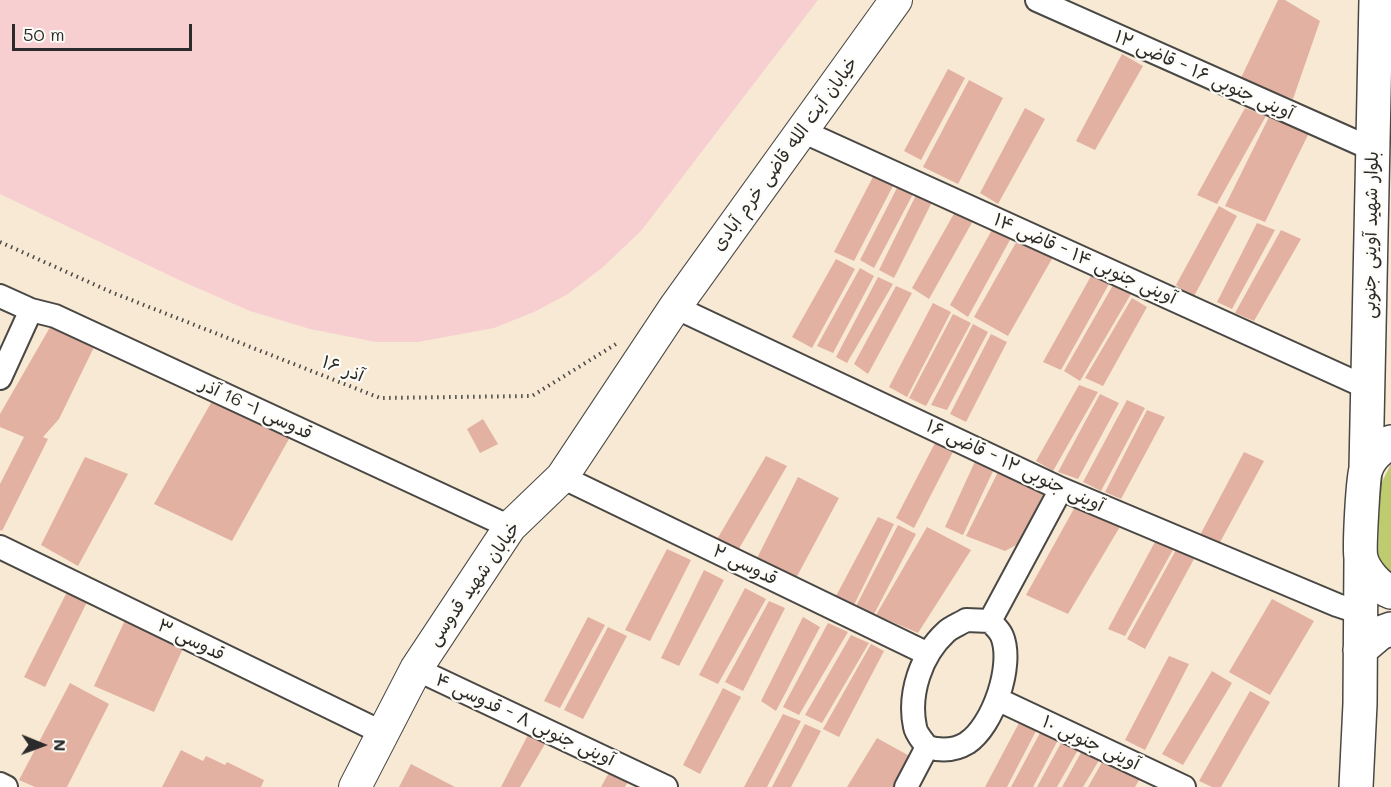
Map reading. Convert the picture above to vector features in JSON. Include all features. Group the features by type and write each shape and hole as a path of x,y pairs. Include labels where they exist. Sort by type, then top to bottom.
{"main road":[{"name":"خیابان آیت الله قاضی خرم آبادی","path":"675,307 896,0"},
{"name":"بلوار شهید آوینی جنوبی","path":"1361,558 1366,469 1379,397 1372,149 1377,0"},
{"name":"خیابان شهید قدوسی","path":"355,787 416,669 510,527 562,477 675,307"},
{"path":"1366,469 1379,450 1391,442"},
{"path":"1361,558 1372,577 1391,592"},
{"path":"1356,787 1361,558"},
{"path":"1360,650 1380,633 1391,630"}],"street":[{"name":"آوینی جنوبی ۱۶ - قاضی ۱۲","path":"1037,0 1372,149"},
{"name":"آوینی جنوبی ۱۴ - قاضی ۱۴","path":"802,131 1379,397"},
{"name":"قدوسی ۱- 16 آذر","path":"0,296 31,310 55,316 510,527"},
{"name":"آوینی جنوبی ۱۲ - قاضی ۱۶","path":"675,307 1061,489 1361,613"},
{"path":"0,378 31,310"},
{"name":"قدوسی ۲","path":"562,477 928,654"},
{"path":"990,621 1061,489"},
{"name":"قدوسی ۳","path":"0,547 383,733"},
{"path":"966,620 990,621 1002,635 1005,653 997,699 982,727 968,742 953,749 940,751 927,747 915,729 913,701 918,677 928,654 946,631 966,620"},
{"name":"آوینی جنوبی ۸ - قدوسی ۴","path":"416,669 666,787"},
{"name":"آوینی جنوبی ۱۰","path":"997,699 1184,787"},
{"path":"906,787 927,747"},
{"path":"0,784 6,787"}],"path":[{"name":"۱۶ آذر","path":"0,242 111,292 380,398 532,396 618,343"}],"shaded area":[{"path":"0,0 818,0 641,231 603,267 568,294 534,312 494,328 418,342 376,342 310,329 250,311 179,280 0,194"}],"green space":[{"path":"1391,464 1391,572 1385,570 1378,554 1380,486"}],"building":[{"path":"1278,0 1285,0 1320,21 1293,99 1240,80"},
{"path":"1122,54 1143,66 1095,150 1076,141"},
{"path":"948,69 965,78 921,160 904,151"},
{"path":"969,80 1003,98 958,184 923,167"},
{"path":"1025,108 1045,119 998,204 980,193"},
{"path":"1245,108 1266,116 1217,204 1197,195"},
{"path":"1269,117 1309,133 1265,222 1225,206"},
{"path":"875,173 895,182 854,261 834,252"},
{"path":"899,184 914,192 874,268 860,260"},
{"path":"917,193 932,202 894,278 879,270"},
{"path":"1219,206 1237,216 1193,298 1176,285"},
{"path":"956,210 974,219 929,299 912,288"},
{"path":"1257,223 1275,230 1232,309 1217,302"},
{"path":"993,228 1011,238 968,317 950,305"},
{"path":"1281,230 1301,239 1254,321 1235,313"},
{"path":"1018,239 1053,257 1008,336 974,317"},
{"path":"836,259 855,269 812,348 792,337"},
{"path":"860,268 874,276 833,353 817,346"},
{"path":"1091,276 1109,284 1061,370 1043,362"},
{"path":"878,277 893,284 847,363 836,357"},
{"path":"1113,285 1131,294 1080,381 1064,371"},
{"path":"896,286 912,293 868,374 854,364"},
{"path":"1132,298 1147,307 1103,386 1085,378"},
{"path":"933,303 951,312 907,397 889,387"},
{"path":"953,314 971,323 926,406 909,398"},
{"path":"53,322 97,341 59,419 43,437 48,439 2,531 0,530 0,484 24,437 0,427 0,414"},
{"path":"973,324 988,332 947,410 931,405"},
{"path":"991,334 1007,342 966,422 950,414"},
{"path":"1079,385 1098,392 1053,471 1036,461"},
{"path":"1100,394 1119,403 1078,479 1058,472"},
{"path":"1127,400 1145,408 1101,491 1083,482"},
{"path":"212,401 290,437 232,541 154,504"},
{"path":"1147,410 1165,417 1121,499 1105,492"},
{"path":"483,419 498,444 480,453 467,429"},
{"path":"936,441 954,450 914,528 896,518"},
{"path":"1244,452 1264,461 1218,546 1199,537"},
{"path":"766,456 787,466 737,552 716,541"},
{"path":"85,457 128,474 78,566 41,545"},
{"path":"977,457 995,467 963,535 945,527"},
{"path":"1001,466 1046,488 1020,543 1005,551 966,536"},
{"path":"798,477 839,498 795,580 755,562"},
{"path":"1076,505 1121,525 1068,614 1026,595"},
{"path":"878,517 894,524 853,607 835,598"},
{"path":"898,525 916,534 872,618 855,608"},
{"path":"927,527 971,550 918,633 876,615"},
{"path":"1156,540 1174,548 1125,636 1108,629"},
{"path":"667,549 691,560 650,641 625,630"},
{"path":"1176,550 1194,559 1145,649 1127,639"},
{"path":"704,570 724,580 679,666 661,658"},
{"path":"70,586 90,596 45,687 24,677"},
{"path":"745,588 766,599 718,684 699,675"},
{"path":"1272,599 1314,621 1270,695 1229,672"},
{"path":"769,601 785,608 743,691 725,682"},
{"path":"128,614 186,642 154,712 94,686"},
{"path":"588,617 605,625 560,708 544,701"},
{"path":"803,617 820,627 776,711 761,701"},
{"path":"828,623 848,632 799,715 783,707"},
{"path":"608,627 627,636 583,719 564,710"},
{"path":"851,635 869,643 822,723 805,715"},
{"path":"871,644 884,651 839,737 823,729"},
{"path":"1169,656 1189,664 1145,750 1125,740"},
{"path":"1212,671 1232,683 1183,765 1162,754"},
{"path":"70,683 109,704 67,787 35,787 19,780"},
{"path":"723,688 741,697 700,774 683,765"},
{"path":"1250,691 1270,702 1221,787 1212,787 1199,781"},
{"path":"783,714 801,721 767,787 744,787"},
{"path":"1020,721 1037,729 1007,787 985,787"},
{"path":"805,724 821,731 791,787 772,787"},
{"path":"531,729 549,737 520,787 501,787"},
{"path":"1041,731 1059,738 1033,787 1011,787"},
{"path":"877,738 915,759 897,787 847,787"},
{"path":"1062,741 1079,748 1057,787 1037,787"},
{"path":"1083,749 1101,757 1083,787 1062,787"},
{"path":"181,750 203,761 206,756 225,765 227,762 264,780 261,787 162,787"},
{"path":"1105,757 1142,775 1135,787 1088,787"},
{"path":"411,764 455,787 399,787"},
{"path":"612,767 631,776 625,787 601,787"}]}
